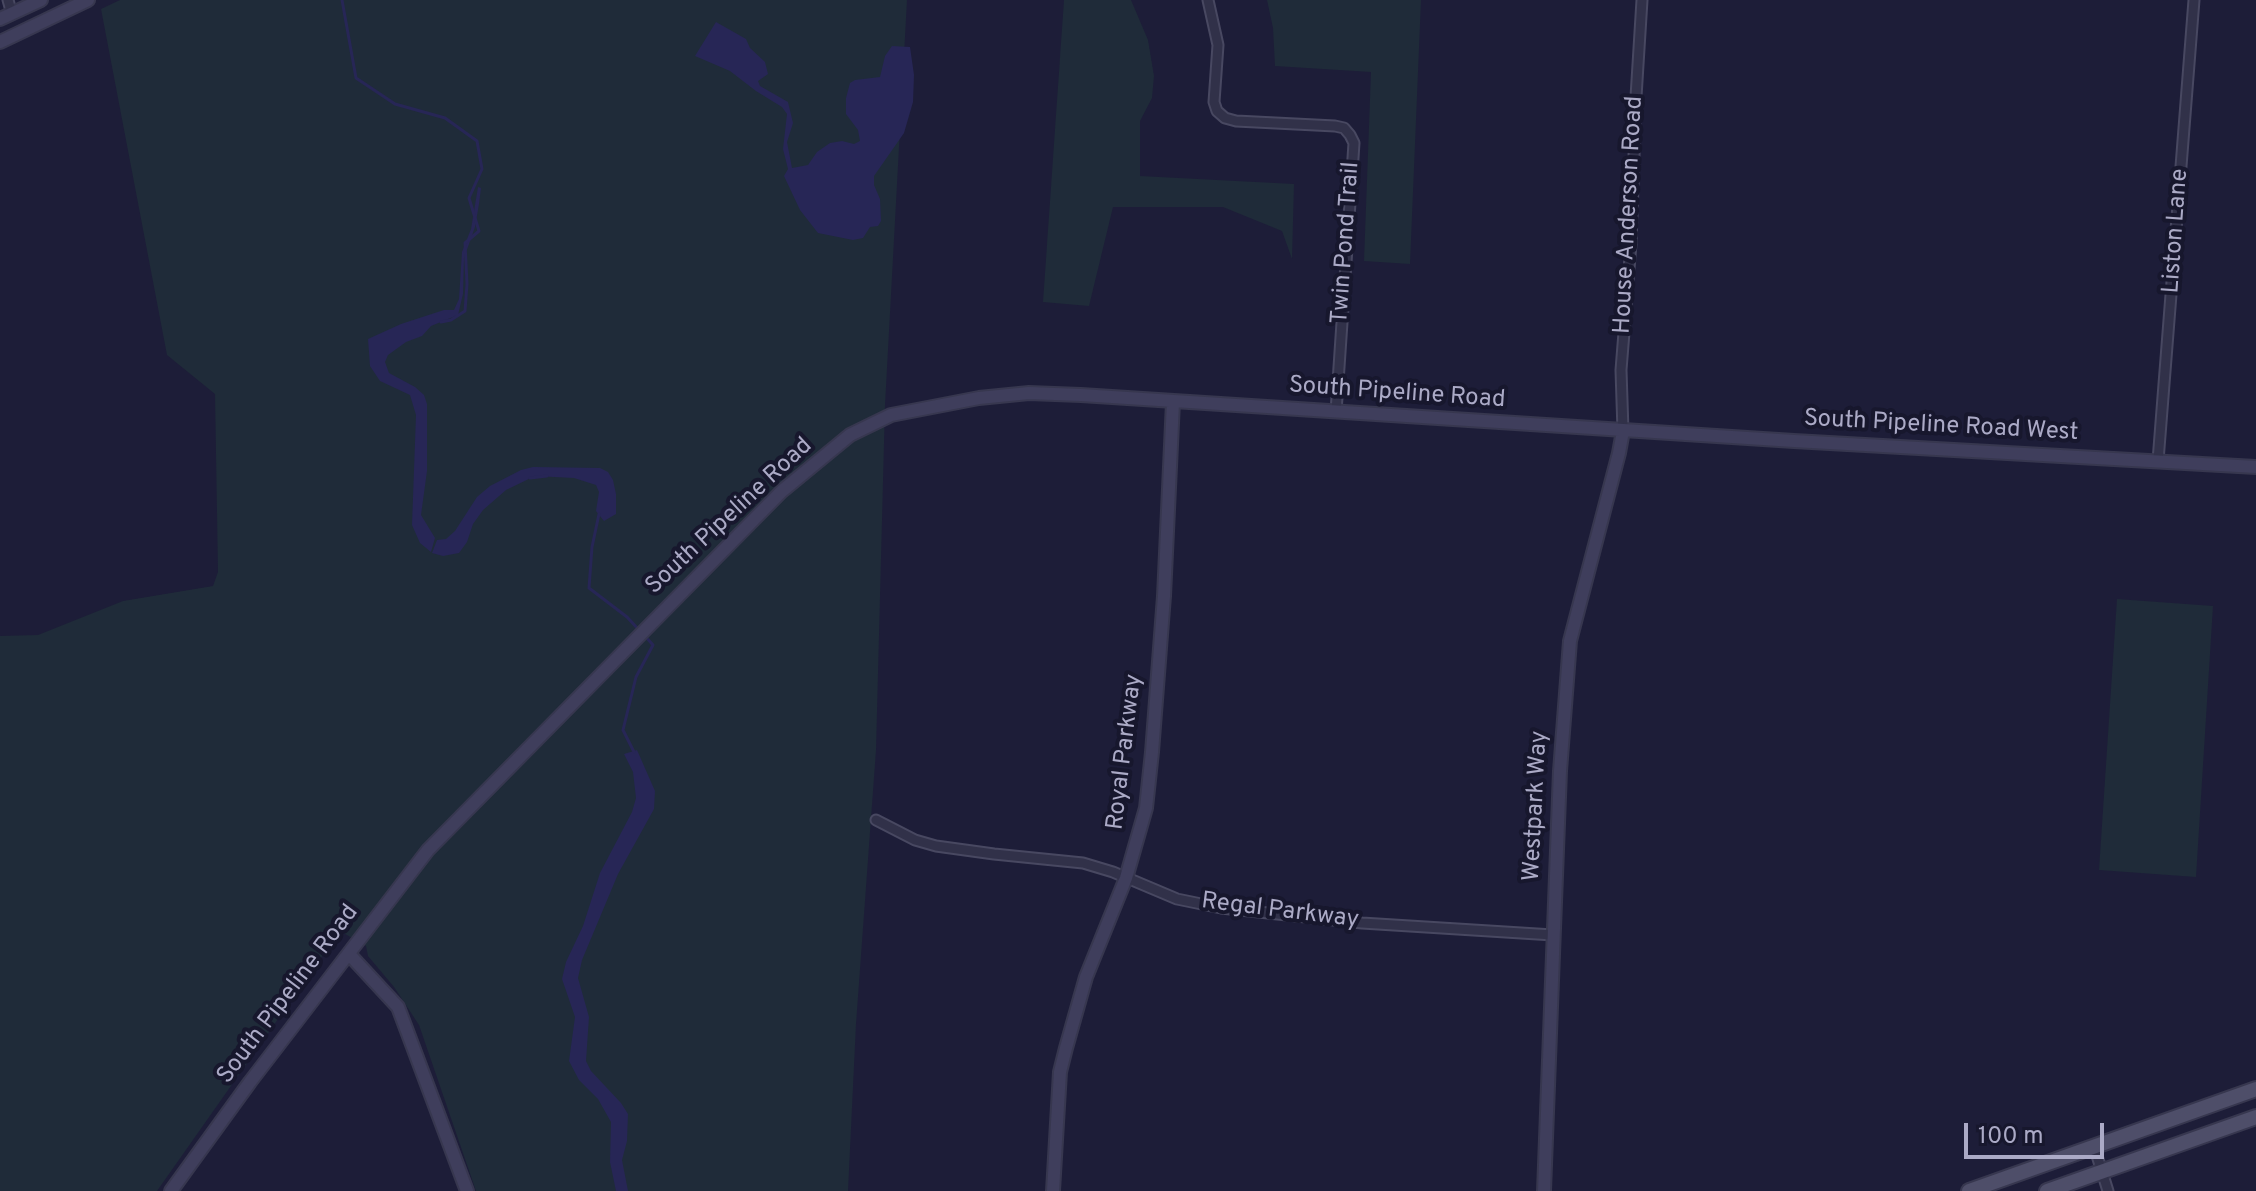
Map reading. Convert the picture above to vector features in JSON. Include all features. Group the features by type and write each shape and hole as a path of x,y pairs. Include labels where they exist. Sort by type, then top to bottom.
{"main road":[{"path":"1969,1191 2256,1089"},
{"path":"2047,1191 2256,1117"}],"street":[{"path":"6,16 8,0"},
{"path":"6,16 41,0"},
{"path":"0,42 88,0"},
{"name":"Twin Pond Trail","path":"1208,0 1218,45 1214,102 1217,111 1225,118 1236,121 1344,128 1354,143 1336,412"},
{"name":"House Anderson Road","path":"1623,431 1621,370 1631,243 1642,0"},
{"name":"Liston Lane","path":"2158,461 2194,0"},
{"name":"South Pipeline Road","path":"171,1191 250,1082 428,850 782,491 850,435 891,415 936,405 1029,393 1623,431"},
{"name":"Royal Parkway","path":"1053,1191 1060,1072 1086,977 1126,878 1146,808 1164,596 1173,402"},
{"name":"South Pipeline Road West","path":"1623,431 2256,467"},
{"name":"Westpark Way","path":"1544,1191 1560,771 1570,641 1623,431"},
{"name":"Regal Parkway","path":"876,820 915,840 936,846 1083,863 1177,899 1221,908 1362,923 1553,935"},
{"path":"349,954 398,1007 467,1191"},
{"path":"2094,1146 2108,1191"}],"shaded area":[{"path":"120,0 907,0 885,405 876,750 856,1024 848,1191 476,1191 419,1025 394,987 368,956 366,946 340,931 157,1191 0,1191 0,636 38,635 123,601 213,586 218,572 215,394 167,355 101,9"},
{"path":"1064,0 1131,0 1148,40 1154,76 1152,98 1140,121 1140,176 1294,184 1292,259 1282,231 1223,207 1113,207 1089,306 1043,302"},
{"path":"1267,0 1421,0 1410,264 1364,261 1371,72 1275,66 1273,28"},
{"path":"716,22 746,39 750,48 765,62 768,74 758,81 760,86 788,102 793,123 787,142 792,168 808,165 817,152 830,143 842,141 854,144 860,141 858,130 846,114 850,83 880,77 885,56 892,46 910,47 914,75 913,102 904,133 874,176 881,221 878,226 870,227 863,238 853,240 818,233 800,210 784,176 788,169 783,149 787,114 782,107 730,71 695,56"},
{"path":"478,187 481,188 479,204 464,258 463,294 458,315 431,326 422,336 406,342 388,355 385,362 389,373 415,387 424,395 427,404 427,471 421,515 435,538 431,552 420,543 412,525 416,415 410,395 380,381 370,366 368,339 401,324 444,310 454,310 459,299 462,252 471,229"},
{"path":"533,467 600,468 608,472 616,494 616,514 604,521 596,511 599,492 596,485 574,478 535,476 506,490 483,510 459,553 443,556 432,553 437,540 446,539 455,531 477,497 490,486"},
{"path":"2117,599 2213,606 2196,877 2099,870"},
{"path":"637,750 655,791 654,809 618,874 582,960 578,978 589,1017 586,1061 628,1114 627,1141 622,1160 628,1191 616,1191 610,1162 611,1122 598,1099 579,1080 569,1061 575,1017 562,979 600,873 632,812 636,798 633,772 624,754"}],"waterway":[{"path":"342,0 356,78 395,104 445,118 477,141 482,169 469,198 479,231 465,243 465,311 441,322"},
{"path":"530,478 547,476"},
{"path":"599,514 592,547 589,588 639,630"},
{"path":"634,752 623,730 636,677 653,645 644,635"}]}
